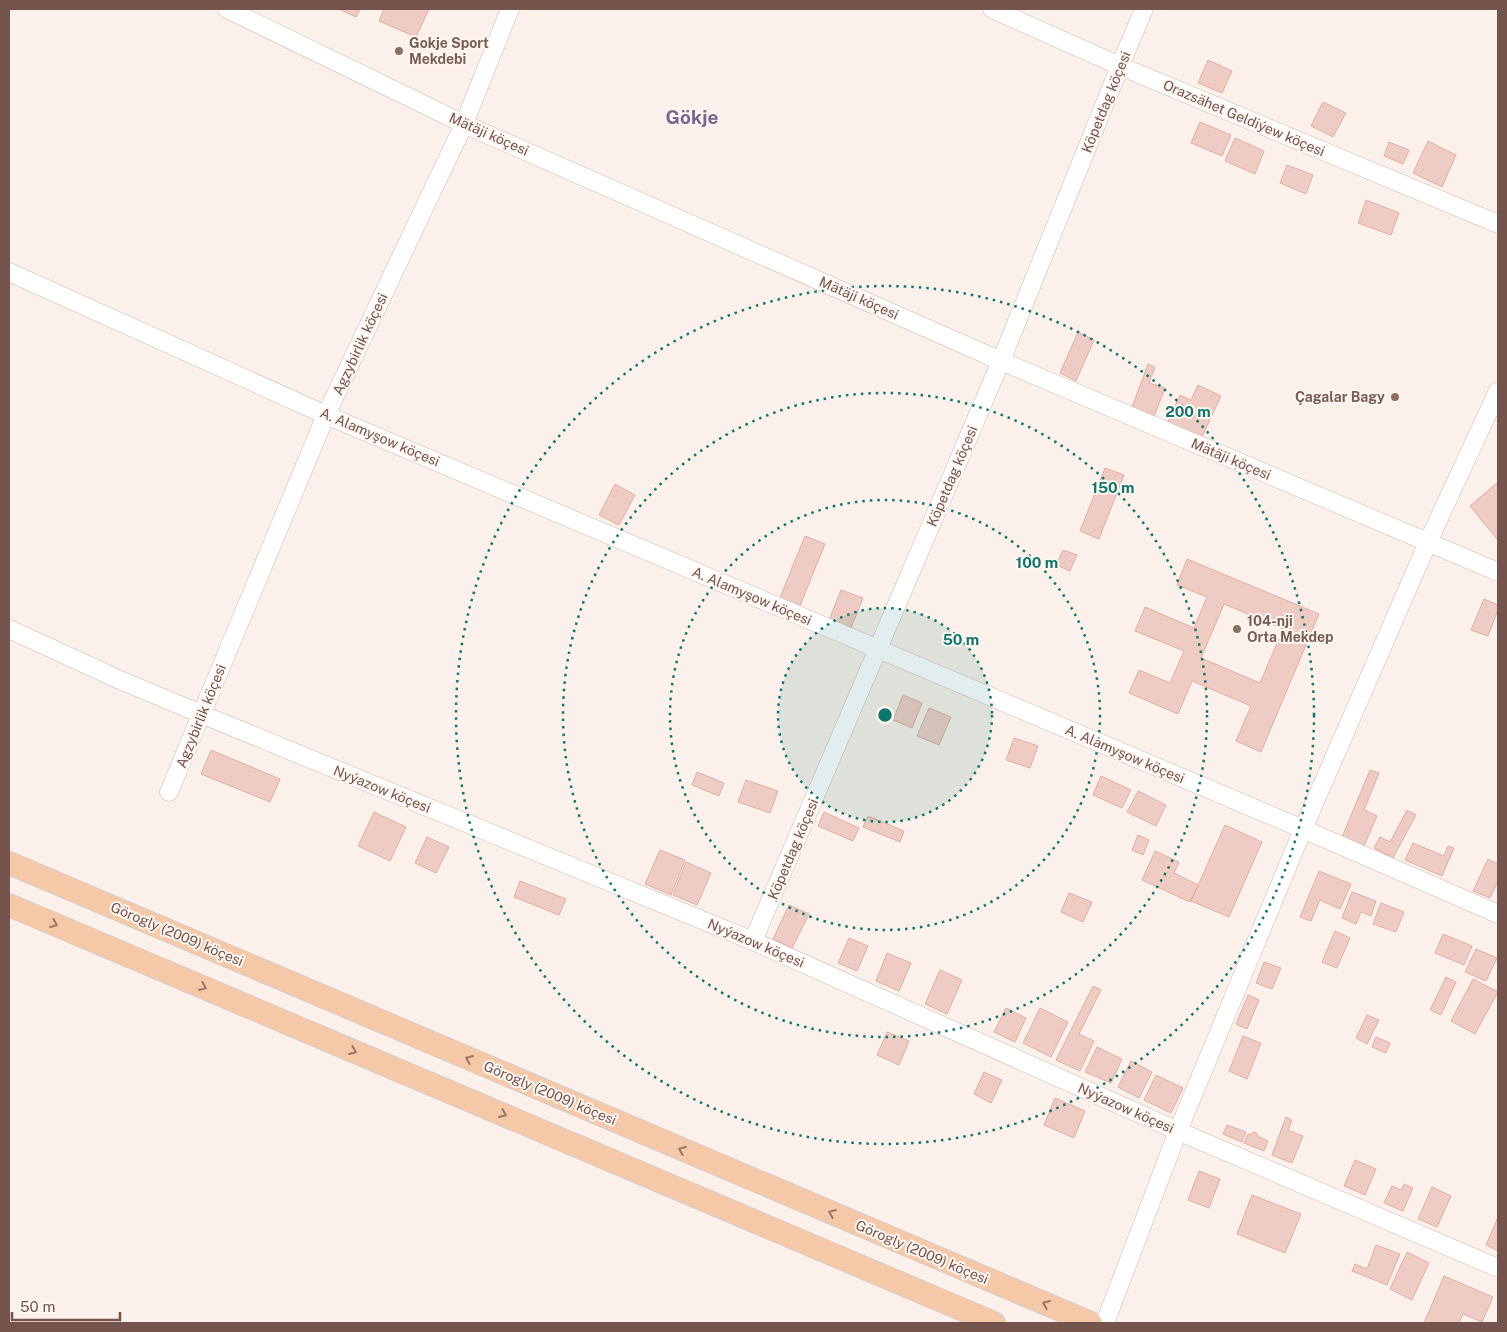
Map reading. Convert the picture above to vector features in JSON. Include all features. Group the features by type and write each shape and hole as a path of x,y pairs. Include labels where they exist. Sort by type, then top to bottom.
{"main road":[{"name":"Görogly (2009) köçesi","path":"9,863 1091,1323"},
{"path":"9,905 994,1323"}],"street":[{"name":"Mätäji köçesi","path":"227,9 464,124 1001,361 1498,572"},
{"name":"Agzybirlik köçesi","path":"169,792 326,415 464,124 510,9"},
{"name":"Orazsähet Geldiýew köçesi","path":"992,9 1120,66 1498,224"},
{"name":"Köpetdag köçesi","path":"753,941 1001,361 1144,9"},
{"name":"A. Alamyşow köçesi","path":"9,272 326,415 1303,829 1498,914"},
{"path":"1106,1323 1178,1131 1303,829 1428,542 1498,391"},
{"name":"Nyýazow köçesi","path":"9,630 201,714 753,941 1178,1131 1498,1268"}],"building":[{"path":"339,9 360,9 356,17"},
{"path":"384,9 429,9 416,37 379,21"},
{"path":"1208,60 1232,71 1222,93 1198,83"},
{"path":"1323,102 1346,113 1333,137 1311,126"},
{"path":"1200,122 1231,135 1222,156 1191,143"},
{"path":"1235,138 1264,151 1255,174 1225,161"},
{"path":"1428,141 1456,155 1442,187 1413,173"},
{"path":"1389,142 1409,150 1403,164 1384,156"},
{"path":"1287,165 1313,175 1306,194 1280,183"},
{"path":"1366,200 1399,213 1391,235 1358,223"},
{"path":"1078,332 1094,340 1076,381 1060,373"},
{"path":"1148,364 1155,367 1149,383 1165,388 1153,419 1131,410"},
{"path":"1198,385 1221,396 1200,441 1166,426 1180,395 1191,400"},
{"path":"1105,468 1124,475 1099,539 1080,531"},
{"path":"1498,482 1498,538 1497,539 1470,506"},
{"path":"615,484 635,495 619,525 599,515"},
{"path":"805,536 825,544 799,608 779,600"},
{"path":"1063,550 1077,555 1070,571 1056,565"},
{"path":"1187,559 1319,614 1261,752 1236,741 1251,706 1192,681 1178,714 1129,693 1139,670 1170,683 1184,651 1135,631 1145,607 1194,628 1207,597 1177,585","holes":["1224,604 1283,629 1260,683 1201,658"]},
{"path":"841,590 863,598 851,628 829,620"},
{"path":"1484,599 1498,605 1498,610 1488,636 1471,630"},
{"path":"903,695 922,703 912,728 893,720"},
{"path":"929,708 951,717 939,745 917,736"},
{"path":"1014,738 1038,746 1030,768 1006,760"},
{"path":"211,750 280,779 270,802 201,774"},
{"path":"1370,770 1379,773 1364,810 1377,816 1364,846 1342,837"},
{"path":"697,772 724,783 719,796 692,785"},
{"path":"1101,776 1131,790 1122,808 1093,795"},
{"path":"746,780 778,791 770,813 738,802"},
{"path":"1138,791 1166,805 1156,826 1127,812"},
{"path":"1407,810 1416,815 1393,858 1374,848 1380,837 1390,842"},
{"path":"374,812 406,827 390,861 358,846"},
{"path":"824,812 859,828 853,841 818,826"},
{"path":"868,816 904,831 900,842 863,827"},
{"path":"1225,825 1262,842 1229,917 1191,901"},
{"path":"1138,835 1149,840 1143,855 1132,850"},
{"path":"427,837 449,847 436,873 415,863"},
{"path":"1413,843 1444,856 1448,846 1454,848 1442,876 1405,860"},
{"path":"660,850 685,860 671,895 645,884"},
{"path":"1155,851 1179,862 1174,873 1198,885 1190,902 1142,880"},
{"path":"1488,859 1498,864 1498,881 1490,898 1473,891"},
{"path":"686,862 711,873 697,905 673,895"},
{"path":"1319,871 1351,884 1340,909 1320,900 1311,921 1300,917"},
{"path":"520,881 566,899 559,915 514,897"},
{"path":"1352,892 1376,901 1371,916 1361,912 1356,924 1342,918"},
{"path":"1069,893 1092,902 1083,922 1061,912"},
{"path":"1381,903 1404,912 1396,932 1373,924"},
{"path":"789,905 809,914 792,948 773,939"},
{"path":"1335,931 1350,938 1337,968 1322,962"},
{"path":"1443,934 1472,946 1464,965 1435,953"},
{"path":"849,938 868,946 857,971 838,963"},
{"path":"1476,949 1497,958 1486,981 1465,972"},
{"path":"887,953 911,963 899,991 876,981"},
{"path":"1264,962 1281,968 1272,989 1256,983"},
{"path":"940,970 962,980 947,1014 925,1004"},
{"path":"1446,977 1456,982 1441,1015 1430,1010"},
{"path":"1473,979 1498,992 1475,1034 1451,1021"},
{"path":"1093,986 1101,990 1079,1034 1094,1041 1080,1071 1056,1060"},
{"path":"1248,995 1259,1000 1247,1029 1236,1024"},
{"path":"1006,1008 1026,1018 1015,1042 994,1032"},
{"path":"1040,1008 1068,1022 1051,1057 1023,1043"},
{"path":"1367,1015 1379,1020 1367,1044 1356,1038"},
{"path":"887,1032 909,1041 899,1065 877,1055"},
{"path":"1243,1036 1261,1043 1247,1079 1229,1071"},
{"path":"1376,1037 1390,1043 1386,1053 1372,1047"},
{"path":"1097,1047 1122,1059 1111,1083 1085,1072"},
{"path":"1131,1061 1152,1072 1139,1098 1118,1087"},
{"path":"984,1072 1002,1080 991,1103 974,1094"},
{"path":"1156,1075 1183,1088 1171,1113 1144,1100"},
{"path":"1055,1098 1085,1111 1074,1138 1044,1125"},
{"path":"1286,1117 1292,1120 1288,1130 1303,1136 1292,1163 1272,1155"},
{"path":"1227,1125 1246,1132 1242,1142 1223,1134"},
{"path":"1253,1132 1268,1141 1264,1151 1244,1143 1248,1134 1251,1135"},
{"path":"1355,1160 1376,1169 1365,1195 1344,1186"},
{"path":"1199,1171 1220,1179 1209,1208 1188,1200"},
{"path":"1404,1184 1413,1188 1403,1211 1384,1203 1392,1186 1401,1190"},
{"path":"1432,1187 1451,1196 1437,1227 1418,1219"},
{"path":"1252,1195 1301,1214 1285,1253 1237,1234"},
{"path":"1498,1217 1498,1251 1486,1245"},
{"path":"1376,1245 1400,1254 1387,1285 1352,1271 1355,1264 1367,1269"},
{"path":"1407,1252 1429,1263 1412,1300 1390,1289"},
{"path":"1444,1276 1493,1297 1482,1322 1463,1314 1459,1323 1424,1323"}],"place":[{"name":"Gokje Sport Mekdebi","path":"399,51"},
{"name":"Çagalar Bagy","path":"1395,397"},
{"name":"104-nji Orta Mekdep","path":"1237,629"}],"district":[{"name":"Gökje","path":"692,117"}]}
